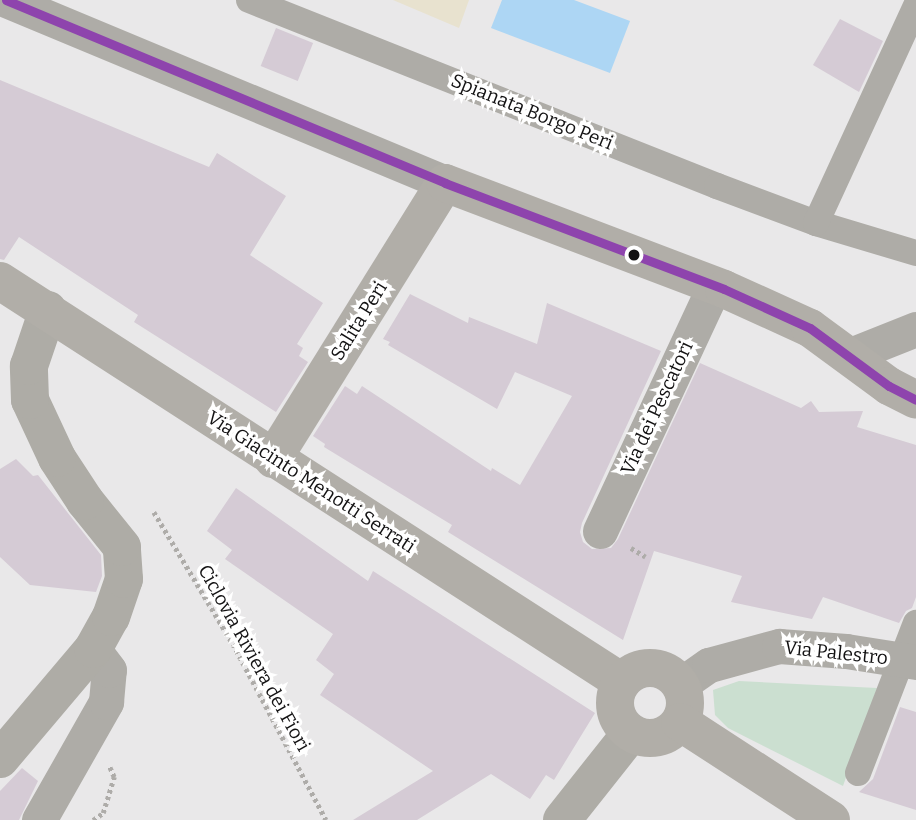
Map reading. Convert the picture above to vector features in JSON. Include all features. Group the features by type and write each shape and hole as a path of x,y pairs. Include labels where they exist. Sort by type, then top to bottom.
{"main road":[{"path":"445,183 714,286 810,328 889,386 916,400"},
{"name":"Salita Peri","path":"273,459 445,183"},
{"name":"Via Giacinto Menotti Serrati","path":"0,281 622,682"},
{"path":"0,759 93,649 111,617 124,579 122,547 85,501 57,458 30,400 29,366 48,310"},
{"path":"680,704 663,736 641,737 622,725 615,704 622,682 630,674 652,668 663,671 680,704 762,776 831,820"},
{"path":"562,820 631,733"}],"street":[{"path":"6,0 445,183"},
{"name":"Spianata Borgo Peri","path":"248,0 816,223 916,254"},
{"path":"816,223 916,6"},
{"name":"Via dei Pescatori","path":"600,531 714,286"},
{"path":"848,356 916,329"},
{"path":"858,773 909,661 916,623"},
{"name":"Via Palestro","path":"680,704 709,665 779,646 846,651 909,661"},
{"path":"39,820 106,702 109,670 93,649"}],"path":[{"name":"Ciclovia Riviera dei Fiori","path":"154,512 233,644 326,820"}],"green space":[{"path":"739,681 877,688 843,786 728,728 715,715 713,690"}],"sand":[{"path":"393,0 469,0 459,28"}],"water":[{"path":"502,0 574,0 630,21 610,73 491,28"}],"building":[{"path":"840,19 883,41 859,92 813,65"},
{"path":"276,28 313,43 298,81 261,66"},
{"path":"0,80 209,167 217,153 286,196 250,255 323,303 297,344 303,348 299,356 308,362 276,412 134,322 138,315 19,237 4,260 0,259"},
{"path":"410,294 468,323 469,317 537,344 547,303 661,351 582,523 580,532 583,542 592,549 611,548 618,539 700,363 801,408 811,401 819,412 863,411 857,427 916,445 916,597 912,608 906,611 899,623 823,597 812,619 731,602 742,576 654,551 623,640 448,532 452,525 324,447 325,444 313,436 345,386 357,394 362,386 491,471 492,468 520,485 572,396 515,372 497,409 388,345 390,342 383,339"},
{"path":"16,459 33,476 38,475 101,555 102,576 96,592 30,585 0,557 0,469"},
{"path":"236,488 368,581 373,571 595,713 554,780 546,775 530,799 491,774 417,820 353,820 433,771 320,695 334,674 316,660 333,634 225,559 232,550 207,531"},
{"path":"900,707 916,712 916,810 859,792 873,779"},
{"path":"22,768 38,781 19,820 0,820 0,791"}],"transit line":[{"path":"6,0 445,183 724,289 810,328 889,386 916,400"}]}
